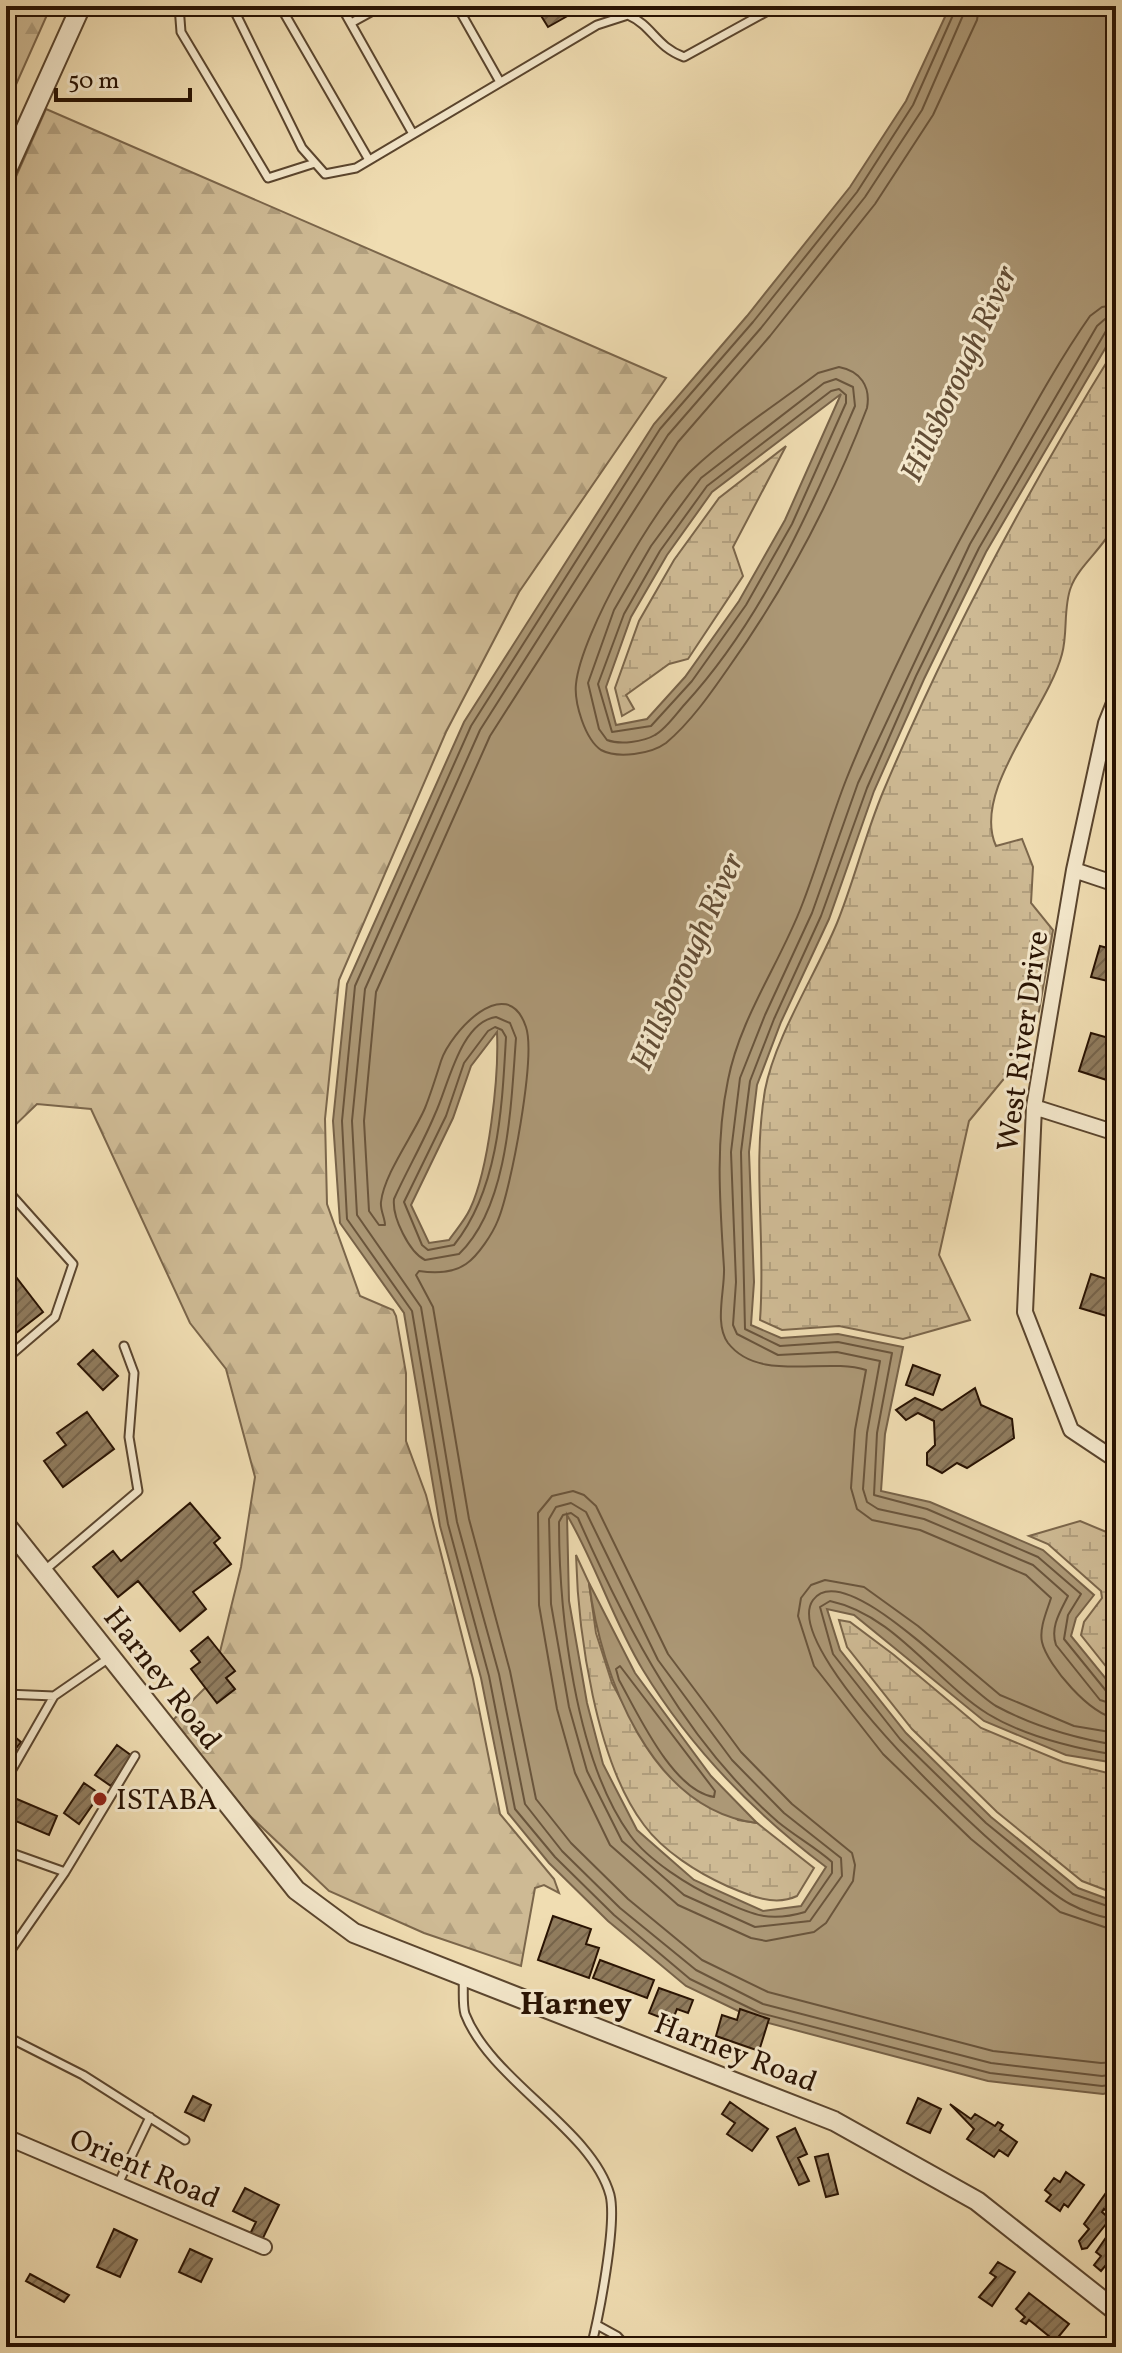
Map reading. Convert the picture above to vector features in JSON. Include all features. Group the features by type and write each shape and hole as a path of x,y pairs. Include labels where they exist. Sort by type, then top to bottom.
{"street":[{"path":"6,172 81,6"},
{"name":"West River Drive","path":"1116,698 1106,723 1074,870 1034,1107 1025,1312 1071,1430 1116,1460"},
{"path":"1074,870 1116,884"},
{"path":"1034,1107 1116,1133"},
{"name":"Harney Road","path":"6,1525 296,1890 354,1933 834,2121 977,2201 1113,2301"},
{"name":"Orient Road","path":"6,2137 264,2247"}],"lane":[{"path":"179,6 181,32 268,178 315,163"},
{"path":"232,6 302,148 325,174 356,168 597,25 628,15 641,20 665,50 684,57 766,12 770,6"},
{"path":"280,6 369,160"},
{"path":"341,6 413,134"},
{"path":"351,23 382,6"},
{"path":"457,6 500,82"},
{"path":"6,1189 73,1264 55,1317 6,1359"},
{"path":"43,1571 138,1491 129,1437 134,1373 124,1346"},
{"path":"6,1780 54,1696 111,1657"},
{"path":"6,1694 54,1696"},
{"path":"6,1957 65,1872 135,1756"},
{"path":"6,1851 65,1872"},
{"path":"463,1975 465,2013 489,2050 597,2165 610,2197 597,2325 591,2347"},
{"path":"6,2036 83,2075 185,2140"},
{"path":"118,2186 150,2117"},
{"path":"597,2325 617,2336 627,2347"}],"green space":[{"path":"6,6 51,6 6,107"},
{"path":"46,109 666,378 519,592 446,732 339,980 325,1119 327,1204 360,1296 393,1310 396,1316 406,1373 406,1441 426,1495 473,1679 500,1814 554,1879 559,1893 544,1885 535,1888 521,1966 424,1933 329,1891 249,1815 173,1720 213,1680 241,1567 255,1477 226,1369 190,1323 91,1109 37,1104 6,1134 6,892 14,873 6,853 6,199"},
{"path":"1116,347 1116,522 1071,587 1062,654 1054,676 1014,750 994,801 991,824 996,846 1022,839 1033,867 1031,903 1053,930 1039,1011 1017,1063 969,1121 939,1255 970,1320 903,1339 839,1326 782,1330 760,1320 761,1119 770,1070 837,923 877,808 934,677 1021,509"},
{"path":"786,446 733,547 743,576 688,659 669,664 626,695 634,709 622,716 615,688 639,621 674,560 719,498"},
{"path":"1080,1521 1116,1536 1116,1679 1081,1635 1084,1622 1102,1598 1101,1591 1048,1544 1029,1536"},
{"path":"576,1555 589,1583 596,1633 612,1683 650,1752 738,1820 757,1823 814,1868 797,1896 770,1900 752,1896 704,1875 661,1844 627,1799 613,1767 593,1696 581,1621"},
{"path":"839,1620 850,1622 894,1655 981,1728 1063,1762 1116,1775 1116,1894 1082,1881 997,1812 912,1729 847,1647"}],"water":[{"name":"Hillsborough River","path":"950,6 1116,6 1116,330 986,552 924,679 874,791 829,919 781,1022 757,1085 749,1152 754,1282 751,1325 781,1338 838,1334 903,1347 885,1434 881,1491 930,1502 1043,1550 1094,1595 1076,1618 1071,1636 1116,1691 1116,1763 1066,1755 984,1721 854,1615 827,1609 840,1650 906,1733 991,1817 1078,1888 1116,1902 1116,2091 1103,2094 988,2081 757,2020 686,1986 608,1921 549,1863 508,1813 481,1678 440,1526 404,1313 340,1223 333,1121 347,984 464,722 654,424 747,316 850,187 906,101","holes":["841,394 785,520 739,601 685,677 647,719 616,725 606,687 631,617 667,555 712,492","497,1032 491,1122 477,1192 468,1213 449,1240 429,1243 411,1205 453,1118 471,1066","567,1515 632,1651 681,1726 749,1801 826,1867 801,1906 763,1911 694,1880 637,1830 603,1764 587,1703 569,1601"]},
{"path":"589,1583 635,1673 711,1776 757,1823 720,1813 687,1793 660,1766 637,1733 619,1696 605,1657"}],"building":[{"path":"535,6 585,6 548,27"},
{"path":"1100,946 1116,950 1116,983 1091,977"},
{"path":"1091,1033 1116,1040 1116,1083 1079,1071"},
{"path":"6,1264 43,1312 6,1341"},
{"path":"1091,1274 1116,1282 1116,1319 1080,1308"},
{"path":"93,1350 118,1376 103,1390 78,1364"},
{"path":"913,1365 940,1375 933,1395 906,1385"},
{"path":"975,1388 981,1405 1012,1419 1014,1438 967,1468 957,1463 942,1473 927,1465 927,1453 935,1445 934,1421 918,1413 906,1420 896,1410 915,1398 942,1410"},
{"path":"87,1412 114,1449 63,1487 44,1461 66,1445 57,1433"},
{"path":"190,1503 220,1538 214,1543 231,1564 193,1592 206,1609 180,1631 138,1581 118,1597 93,1567 113,1551 121,1561"},
{"path":"208,1637 235,1671 226,1678 235,1689 217,1703 191,1669 200,1662 191,1651"},
{"path":"6,1730 21,1742 6,1761"},
{"path":"117,1745 132,1756 111,1786 95,1775"},
{"path":"84,1783 100,1794 79,1824 64,1813"},
{"path":"12,1797 57,1816 49,1835 6,1817"},
{"path":"553,1916 591,1929 586,1944 599,1948 589,1978 538,1960"},
{"path":"600,1960 654,1980 647,1998 593,1978"},
{"path":"659,1988 693,2000 688,2013 677,2009 672,2022 649,2013"},
{"path":"740,2009 769,2019 759,2051 716,2036 722,2015 737,2020"},
{"path":"193,2096 211,2105 204,2121 185,2112"},
{"path":"918,2098 941,2109 930,2133 907,2123"},
{"path":"730,2102 768,2129 752,2151 727,2134 735,2123 722,2114"},
{"path":"950,2104 971,2119 975,2114 995,2126 998,2122 1003,2125 1000,2130 1017,2142 1008,2156 999,2150 994,2157 967,2139 974,2129"},
{"path":"795,2128 807,2154 798,2158 809,2181 799,2185 777,2137"},
{"path":"828,2154 838,2194 826,2197 815,2157"},
{"path":"1066,2172 1084,2185 1068,2207 1064,2204 1060,2211 1046,2201 1051,2195 1045,2190 1054,2178 1060,2182"},
{"path":"245,2188 279,2205 262,2240 250,2234 256,2222 233,2211"},
{"path":"1108,2190 1116,2197 1116,2207 1110,2214 1104,2209 1102,2212 1110,2219 1087,2248 1082,2249 1079,2241 1089,2229 1084,2224"},
{"path":"1116,2223 1116,2253 1101,2271 1094,2265 1101,2256 1096,2252"},
{"path":"114,2229 137,2240 120,2277 97,2267"},
{"path":"190,2249 212,2259 201,2282 179,2272"},
{"path":"998,2262 1015,2272 992,2306 979,2297 996,2277 990,2273"},
{"path":"30,2274 69,2295 64,2302 26,2281"},
{"path":"1029,2293 1069,2324 1055,2341 1029,2320 1026,2324 1021,2321 1025,2317 1016,2309"}],"place":[{"name":"ISTABA","path":"100,1799"}],"district":[{"name":"Harney","path":"576,2003"}]}
